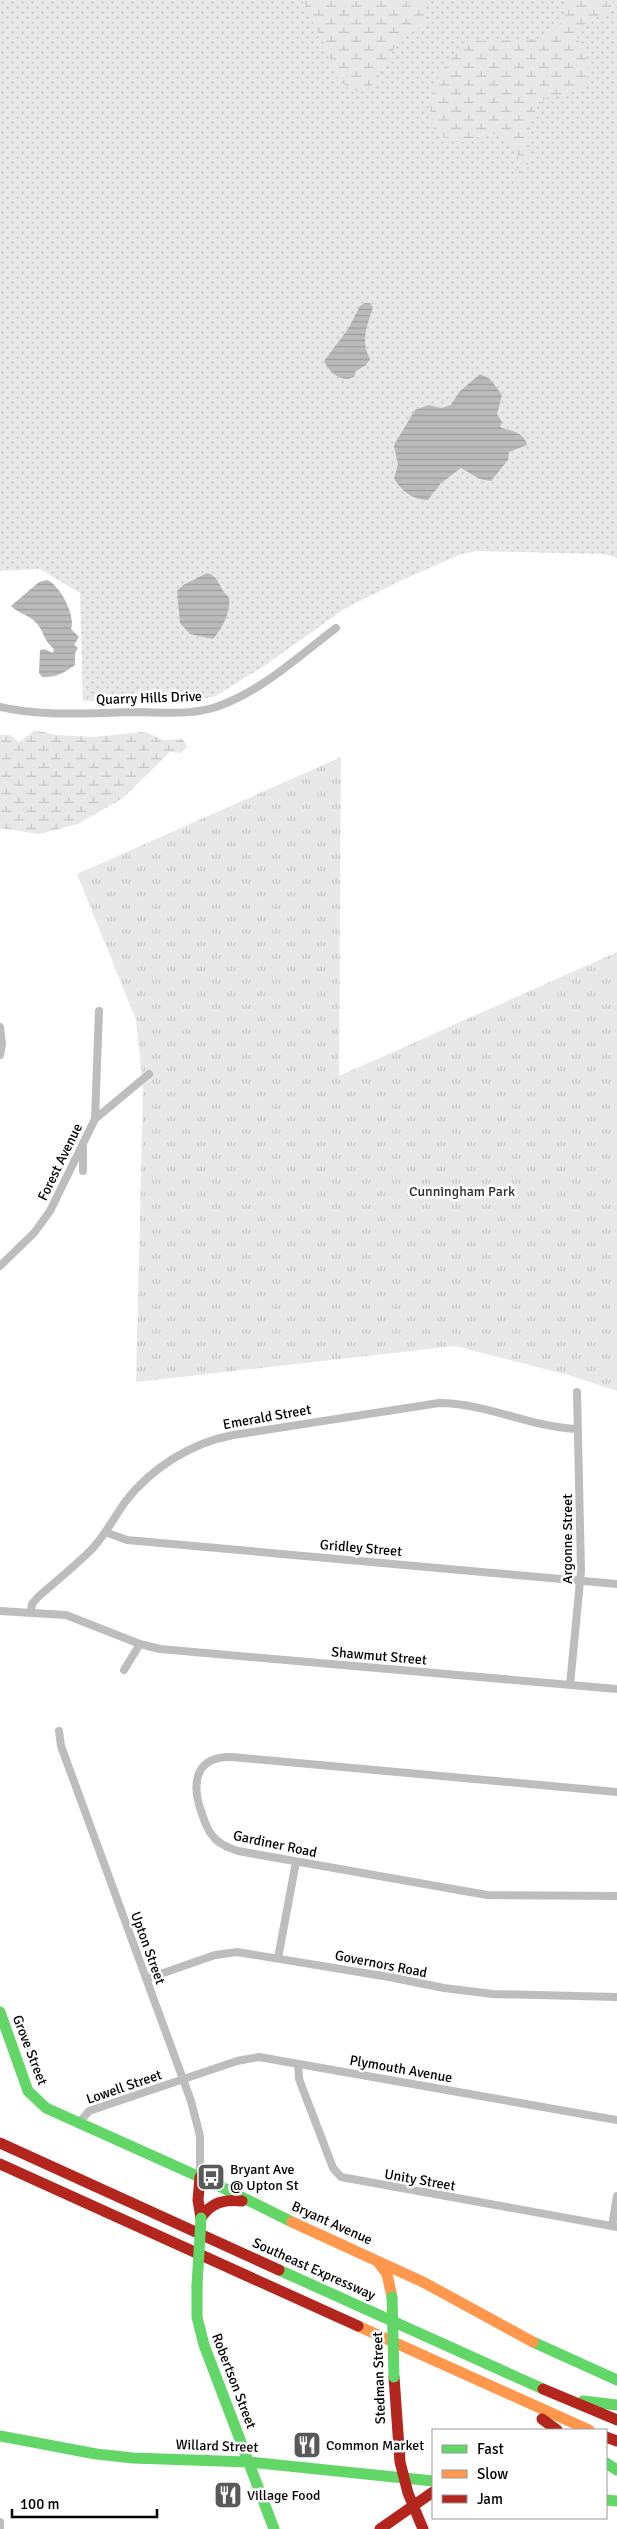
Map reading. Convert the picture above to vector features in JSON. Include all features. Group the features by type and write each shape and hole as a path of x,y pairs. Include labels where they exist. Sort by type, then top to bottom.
{"main road":[{"name":"Grove Street","path":"0,2012 25,2083 33,2098"},
{"name":"Bryant Avenue","path":"33,2098 52,2112 200,2177 251,2203 439,2289 562,2357 617,2380"},
{"name":"Southeast Expressway","path":"0,2142 566,2399 617,2420"},
{"path":"0,2153 516,2387 617,2430"},
{"path":"0,2164 587,2429"},
{"path":"0,2173 564,2429"},
{"name":"Robertson Street","path":"200,2177 198,2200 201,2218 197,2286 198,2317 204,2345 274,2529"},
{"path":"201,2218 209,2207 223,2200 251,2203"},
{"name":"Stedman Street","path":"373,2258 387,2274 392,2297 396,2431 404,2478 423,2529"},
{"path":"566,2399 617,2405"},
{"path":"542,2420 556,2429"},
{"name":"Willard Street","path":"0,2436 96,2454 133,2458 249,2462 432,2481"},
{"path":"380,2529 432,2493"}],"street":[{"name":"Quarry Hills Drive","path":"0,707 24,711 71,713 184,712 210,709 237,698 257,686 336,628"},
{"path":"95,1119 99,1011"},
{"path":"0,1028 2,1037 0,1055"},
{"name":"Forest Avenue","path":"0,1266 27,1241 45,1219 95,1119 149,1074"},
{"path":"83,1146 83,1171"},
{"name":"Argonne Street","path":"570,1685 581,1579 577,1392"},
{"name":"Emerald Street","path":"31,1612 34,1601 91,1550 132,1494 153,1473 186,1452 223,1437 439,1403 464,1404 557,1427 577,1429"},
{"name":"Gridley Street","path":"105,1532 127,1540 581,1579 617,1584"},
{"name":"Shawmut Street","path":"0,1611 31,1612 74,1617 140,1644 167,1650 617,1689"},
{"path":"124,1670 140,1644"},
{"name":"Upton Street","path":"59,1731 61,1746 183,2080 200,2136 200,2177"},
{"name":"Gardiner Road","path":"617,1792 232,1757 214,1759 204,1766 198,1776 195,1792 206,1824 212,1835 232,1850 487,1895 617,1896"},
{"path":"278,1958 296,1862"},
{"name":"Governors Road","path":"146,1979 222,1953 244,1952 444,1988 493,1994 617,1997"},
{"name":"Plymouth Avenue","path":"183,2080 252,2057 617,2120"},
{"name":"Unity Street","path":"298,2064 299,2079 333,2168 341,2178 615,2227"},
{"name":"Lowell Street","path":"78,2124 89,2111 183,2080"},
{"path":"615,2227 617,2196"},
{"path":"0,2522 0,2529"}],"green space":[{"path":"0,0 617,0 617,558 604,554 475,551 459,555 402,580 344,609 267,664 216,696 193,701 83,701 80,593 40,569 0,571"},
{"path":"302,0 425,0 425,22 414,31 404,35 396,44 382,72 370,87 362,91 352,92 337,77 326,47"},
{"path":"565,0 614,0 610,9 585,24 577,37 587,63 588,72 585,82 574,92 548,97 537,108 531,123 526,173 515,184 520,168 519,159 517,152 504,138 491,134 469,141 458,142 444,137 432,127 430,113 433,89 450,59 468,39 483,41 541,39 553,31 564,19"},
{"path":"35,730 56,735 94,737 140,732 148,733 163,740 183,739 187,747 181,753 170,752 123,798 78,824 39,834 0,828 0,735 10,735 19,742"},
{"name":"Cunningham Park","path":"341,757 339,1076 617,952 617,1391 568,1375 455,1346 136,1382 143,1087 136,1020 77,874"}],"shaded area":[{"path":"370,303 373,307 365,340 365,346 370,359 366,365 356,371 354,377 349,379 341,378 329,369 324,361 348,329 360,306"},
{"path":"480,374 490,379 502,395 497,414 502,422 500,427 513,431 523,437 527,445 509,452 508,460 491,481 480,479 461,468 441,483 428,500 412,496 400,487 394,478 398,465 394,445 415,410 429,405 441,408 451,405 459,392"},
{"path":"207,573 215,577 229,597 226,619 213,639 190,634 180,623 177,591 183,585"},
{"path":"47,580 62,594 69,609 72,623 71,629 79,637 74,645 78,648 75,653 75,665 56,675 42,677 39,673 40,650 44,649 53,653 54,649 35,622 11,606 39,582"}],"traffic: fast":[{"path":"0,2012 28,2091 46,2108 213,2183 292,2222"},
{"path":"197,2286 201,2218"},
{"path":"279,2270 543,2389"},
{"path":"197,2286 197,2317 204,2345 274,2529"},
{"path":"392,2297 394,2377"},
{"path":"533,2342 617,2380"},
{"path":"583,2401 617,2405"},
{"path":"0,2436 96,2454 133,2458 249,2462 432,2481"},
{"path":"607,2464 617,2470"},
{"path":"607,2500 617,2501"}],"traffic: slow":[{"path":"292,2222 423,2282 533,2342"},
{"path":"378,2262 387,2274 392,2297"},
{"path":"358,2326 587,2429"}],"traffic: jam":[{"path":"0,2143 279,2270"},
{"path":"0,2164 358,2326"},
{"path":"200,2177 198,2200 201,2218"},
{"path":"201,2218 214,2205 224,2201 242,2201"},
{"path":"394,2377 400,2462 408,2493 423,2529"},
{"path":"543,2389 617,2420"},
{"path":"542,2419 556,2429"},
{"path":"607,2437 617,2441"},
{"path":"380,2529 432,2493"}],"place":[{"name":"Bryant Ave @ Upton St","path":"211,2177"},
{"name":"Common Market","path":"307,2445"},
{"name":"Village Food","path":"228,2495"}]}
